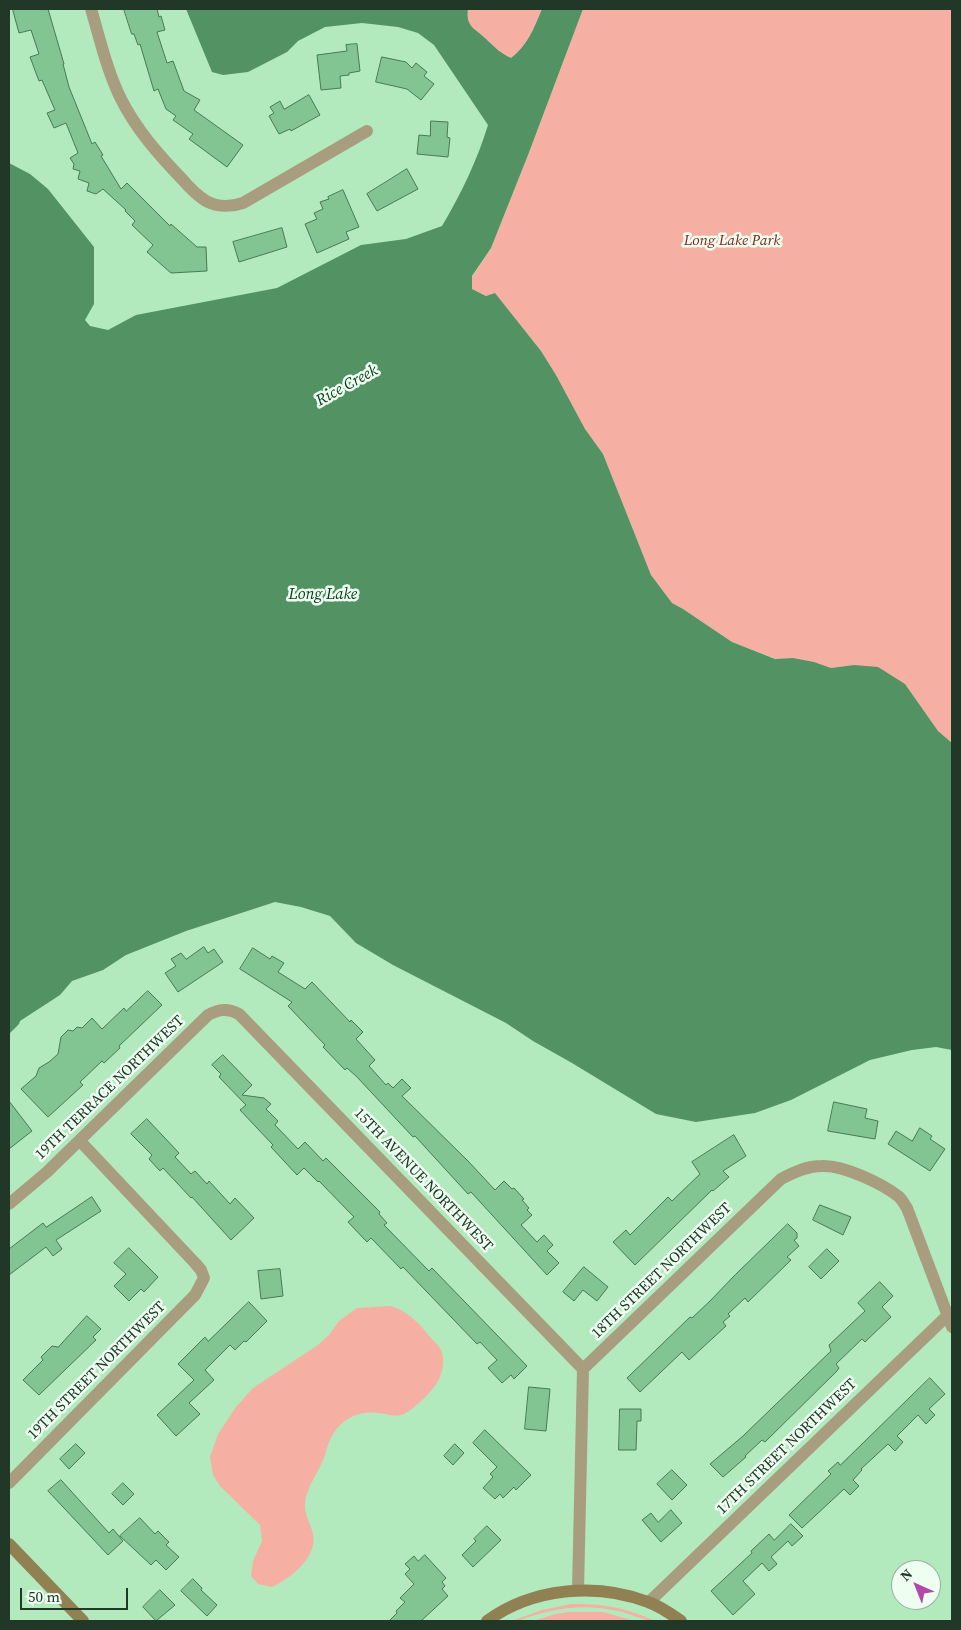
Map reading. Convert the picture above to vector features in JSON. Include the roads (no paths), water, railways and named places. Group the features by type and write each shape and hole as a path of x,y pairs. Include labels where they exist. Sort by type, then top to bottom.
{"street":[{"path":"91,9 109,70 121,99 137,126 160,156 198,196 207,202 228,206 243,203 366,131"},
{"name":"19TH TERRACE NORTHWEST","path":"9,1204 37,1182 80,1142 208,1015 226,1009 239,1014"},
{"name":"15TH AVENUE NORTHWEST","path":"239,1014 583,1369"},
{"name":"19TH STREET NORTHWEST","path":"9,1483 195,1295 204,1278 201,1270 195,1263 80,1142"},
{"name":"18TH STREET NORTHWEST","path":"583,1369 781,1179 805,1168 836,1167 886,1188 900,1197 907,1208 948,1315"},
{"path":"948,1315 952,1327"},
{"name":"17TH STREET NORTHWEST","path":"649,1602 948,1315"},
{"path":"578,1590 583,1369"},
{"path":"9,1544 83,1621"},
{"path":"486,1621 506,1609 525,1601 548,1594 578,1590 623,1595 649,1602 681,1621"}],"water":[{"name":"Long Lake","path":"186,9 468,9 468,20 473,28 499,51 511,58 526,42 542,9 583,9 491,248 472,276 472,289 486,296 495,293 541,351 585,429 603,454 651,575 672,603 732,642 775,659 793,658 831,668 854,665 878,667 905,684 938,731 952,743 952,1050 936,1047 912,1050 870,1060 791,1100 755,1113 696,1122 656,1114 506,1023 393,965 356,943 330,916 301,907 275,902 186,931 126,955 103,970 72,981 60,995 20,1021 9,1034 9,163 30,174 48,189 94,247 94,304 85,320 90,326 108,330 136,315 277,288 361,245 406,239 442,226 468,177 488,125 434,45 418,33 398,27 362,23 325,27 298,41 287,52 248,72 223,75 212,72"}],"park label":[{"name":"Long Lake Park","path":"732,241"}],"water label":[{"name":"Rice Creek","path":"347,386"}]}
